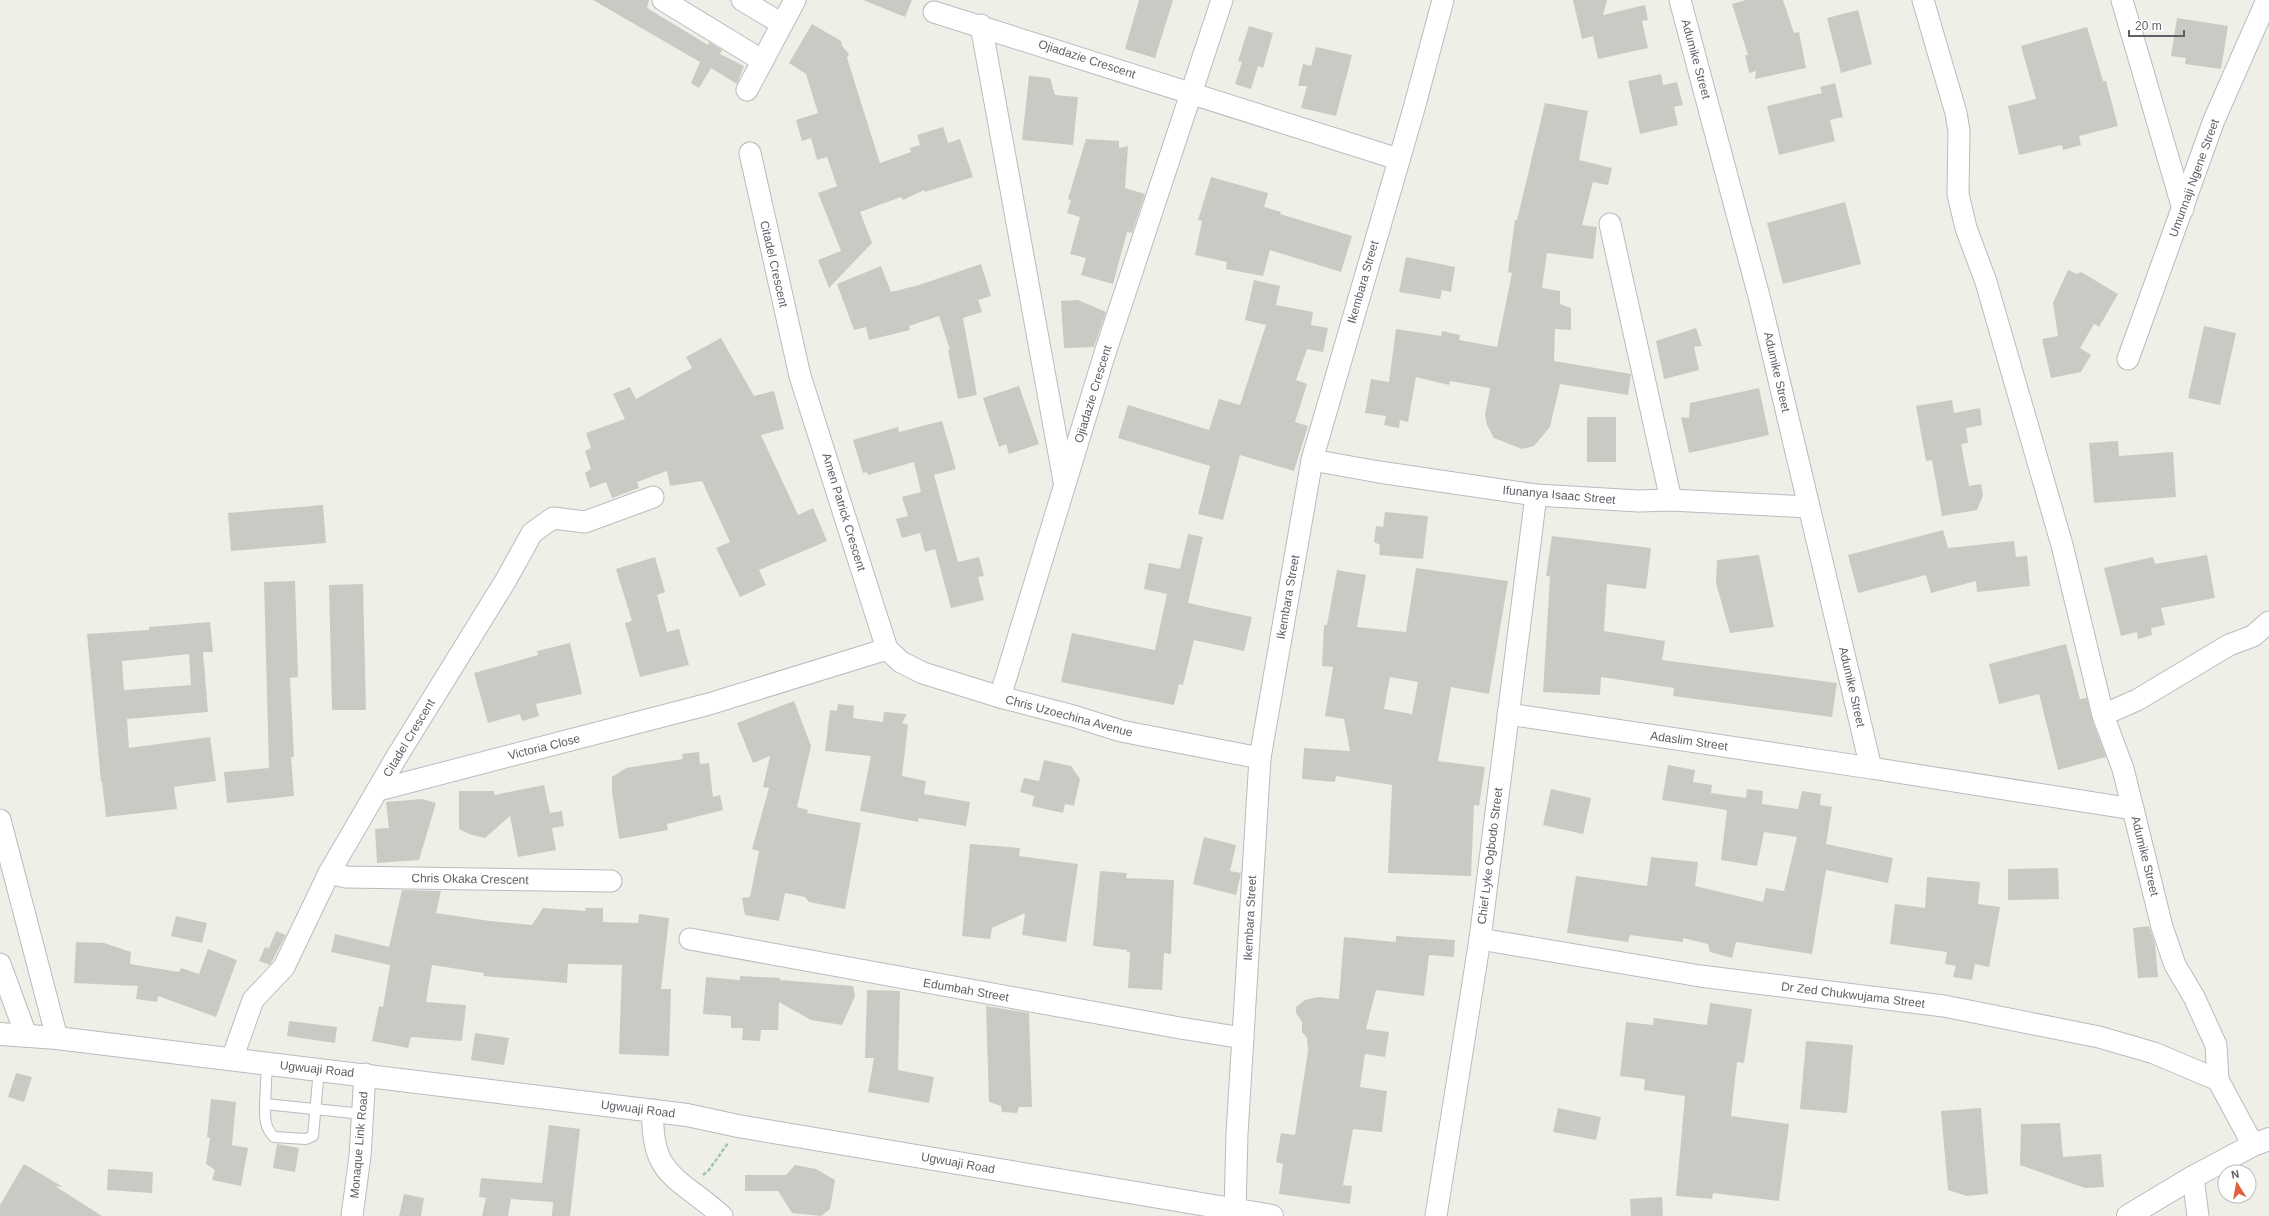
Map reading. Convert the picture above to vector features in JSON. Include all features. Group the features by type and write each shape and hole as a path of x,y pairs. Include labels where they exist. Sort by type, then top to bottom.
{"main road":[{"name":"Ugwuaji Road","path":"0,1034 58,1038 366,1074 653,1110 687,1115 738,1126 1264,1216"},
{"path":"2128,1216 2193,1177 2261,1142"}],"street":[{"path":"663,0 763,61"},
{"path":"742,0 782,24"},
{"path":"747,90 795,0"},
{"name":"Ojiadazie Crescent","path":"1000,697 1105,353 1222,0"},
{"name":"Ikembara Street","path":"1236,1210 1237,1134 1260,758 1312,460 1443,0"},
{"name":"Adumike Street","path":"1680,0 1760,300 1871,768 2133,809 2162,927 2176,965 2194,997 2216,1045 2218,1080 2261,1142"},
{"path":"1923,0 1956,113 1959,131 1958,194 1966,228 1986,282 2062,545 2103,715 2123,769 2133,809"},
{"path":"2122,0 2183,210"},
{"name":"Umunnaji Ngene Street","path":"2128,359 2183,210 2214,120 2267,0"},
{"name":"Ojiadazie Crescent","path":"934,12 981,25 1398,159"},
{"path":"981,25 1065,485"},
{"name":"Citadel Crescent","path":"750,153 800,376"},
{"path":"1610,224 1670,500"},
{"name":"Amen Patrick Crescent","path":"800,376 888,649"},
{"name":"Ifunanya Isaac Street","path":"1312,460 1378,472 1536,495 1639,501 1670,500 1809,507"},
{"name":"Chief Lyke Ogbodo Street","path":"1436,1216 1480,939 1536,495"},
{"name":"Citadel Crescent","path":"232,1059 253,1000 284,967 329,874 396,758 506,580 532,533 553,518 585,522 653,497"},
{"path":"2103,715 2137,700 2224,648 2253,636 2269,622"},
{"name":"Chris Uzoechina Avenue","path":"888,649 901,662 923,673 1000,697 1073,716 1121,731 1260,758"},
{"name":"Victoria Close","path":"378,790 709,704 888,649"},
{"name":"Adaslim Street","path":"1508,714 1871,768"},
{"path":"0,820 58,1038"},
{"name":"Chris Okaka Crescent","path":"329,874 346,877 611,881"},
{"name":"Edumbah Street","path":"690,939 1180,1028 1243,1038"},
{"name":"Dr Zed Chukwujama Street","path":"1480,939 1700,976 1944,1006 2099,1037 2154,1053 2218,1080"},
{"path":"0,964 26,1035"},
{"name":"Monaque Link Road","path":"352,1216 366,1074"},
{"path":"653,1110 652,1134 654,1149 661,1163 671,1177 687,1187 722,1216"},
{"path":"2193,1177 2198,1216"}],"lane":[{"path":"267,1063 265,1123 268,1130 274,1137 306,1139 313,1136 319,1069"},
{"path":"265,1104 280,1104 363,1114"}],"path":[{"path":"687,1187 709,1170 738,1126"}],"building":[{"path":"593,0 649,0 647,8 708,45 709,42 722,50 720,54 744,66 737,84 711,68 699,88 691,83 700,62"},
{"path":"863,0 912,0 905,17"},
{"path":"1139,0 1173,0 1155,58 1125,49"},
{"path":"1573,0 1607,0 1603,15 1645,5 1648,20 1642,21 1648,48 1598,59 1593,36 1582,39"},
{"path":"1746,0 1783,0 1794,33 1799,32 1806,68 1755,79 1756,71 1749,73 1745,55 1748,55 1732,4"},
{"path":"1858,10 1872,64 1841,73 1827,18"},
{"path":"2177,18 2228,26 2221,69 2185,64 2186,58 2171,56"},
{"path":"812,24 841,41 842,46 849,54 847,58 880,163 911,152 910,148 920,145 917,135 943,127 948,143 960,139 973,177 925,192 924,190 903,200 901,197 860,212 872,243 829,288 818,260 841,251 818,193 837,186 827,157 817,160 811,138 802,141 796,120 818,113 806,74 789,63"},
{"path":"1249,26 1273,33 1263,68 1258,66 1251,89 1235,84 1242,62 1238,61"},
{"path":"2087,27 2103,81 2106,81 2118,126 2079,136 2081,145 2063,150 2062,145 2019,155 2008,106 2036,99 2021,46"},
{"path":"1316,47 1352,55 1336,116 1301,108 1307,86 1298,86 1303,64 1311,66"},
{"path":"1661,74 1663,85 1677,82 1683,105 1674,107 1678,125 1640,134 1628,81"},
{"path":"1029,76 1050,78 1055,95 1078,97 1073,145 1022,140"},
{"path":"1835,83 1843,117 1830,120 1835,141 1779,155 1767,106 1822,93 1820,87"},
{"path":"1545,103 1588,111 1579,160 1612,168 1608,185 1593,182 1582,225 1597,227 1593,259 1547,253 1542,288 1560,291 1560,304 1571,308 1571,330 1555,329 1554,361 1631,374 1628,395 1560,384 1550,427 1534,446 1522,449 1494,438 1487,425 1485,415 1490,388 1450,381 1449,385 1416,377 1408,422 1400,420 1399,428 1384,425 1386,416 1365,413 1371,379 1389,382 1396,329 1441,336 1442,331 1460,335 1459,340 1497,347 1512,273 1508,272 1515,220 1517,220"},
{"path":"1086,139 1119,141 1119,148 1128,146 1125,188 1145,194 1132,233 1127,232 1113,284 1081,275 1086,258 1070,254 1080,217 1067,213 1071,200 1068,199"},
{"path":"1211,177 1268,193 1264,207 1281,212 1280,214 1352,236 1341,272 1270,250 1263,276 1226,269 1227,262 1195,255 1202,221 1198,220"},
{"path":"1845,202 1861,264 1783,284 1767,223"},
{"path":"1406,257 1455,267 1451,292 1442,290 1440,299 1399,292"},
{"path":"981,264 991,296 978,300 982,312 963,318 977,395 958,399 948,350 950,350 939,316 909,326 910,330 869,340 866,327 854,330 837,284 881,266 891,292 919,285"},
{"path":"2068,270 2077,274 2081,272 2118,294 2099,327 2094,324 2080,348 2091,355 2081,372 2051,378 2042,339 2058,336 2053,303"},
{"path":"1254,280 1280,286 1276,305 1313,312 1311,325 1328,328 1323,352 1307,349 1296,380 1307,384 1295,422 1308,426 1294,471 1240,455 1223,520 1198,514 1210,466 1118,438 1128,405 1209,430 1219,399 1240,405 1266,325 1245,320"},
{"path":"1078,300 1106,312 1094,347 1064,348 1061,301"},
{"path":"2204,326 2236,333 2220,405 2188,398"},
{"path":"1696,328 1702,346 1694,347 1699,370 1664,379 1656,341"},
{"path":"721,338 754,396 774,391 784,429 761,435 798,515 813,508 827,541 759,570 766,585 740,597 716,548 730,542 702,481 670,486 667,471 637,482 639,488 612,498 606,482 590,488 585,473 591,469 585,451 591,448 586,433 625,419 613,394 630,387 636,399 692,368 686,357"},
{"path":"1019,386 1039,444 1009,454 1006,444 999,447 983,398"},
{"path":"1759,388 1769,435 1689,453 1681,417 1689,418 1690,403"},
{"path":"1952,400 1954,413 1980,408 1982,425 1966,428 1968,443 1961,444 1969,486 1981,484 1983,495 1977,510 1942,516 1932,460 1926,461 1916,406"},
{"path":"1587,417 1616,417 1616,462 1587,462"},
{"path":"942,421 956,469 934,475 958,562 979,557 984,576 978,577 984,600 951,608 935,549 925,552 920,533 902,538 896,519 908,516 902,497 921,492 914,462 868,475 867,472 863,473 853,440 898,427 899,432"},
{"path":"2118,441 2119,456 2173,452 2176,497 2094,503 2089,443"},
{"path":"323,505 326,543 231,551 228,513"},
{"path":"1385,512 1428,516 1423,559 1379,555 1380,545 1374,542 1376,526 1383,527"},
{"path":"1943,530 1948,548 2014,541 2016,557 2027,556 2030,586 1977,592 1976,581 1931,593 1926,575 1858,593 1848,555"},
{"path":"1188,534 1203,537 1188,603 1252,617 1244,651 1194,640 1183,685 1179,684 1174,705 1061,682 1072,633 1155,650 1167,594 1144,589 1149,563 1180,569"},
{"path":"1552,536 1651,548 1646,589 1607,584 1604,631 1665,641 1662,660 1837,683 1832,717 1673,696 1674,688 1601,677 1600,695 1543,692 1550,576 1546,576"},
{"path":"1759,555 1774,627 1730,633 1716,583 1717,560"},
{"path":"2207,555 2215,598 2161,608 2165,625 2151,628 2152,635 2138,639 2137,632 2121,636 2104,568 2153,557 2155,564"},
{"path":"655,557 665,592 657,595 667,632 679,629 689,665 640,677 625,623 632,621 616,569"},
{"path":"1416,568 1508,581 1489,694 1451,687 1438,761 1485,767 1479,806 1474,805 1471,876 1388,873 1392,785 1336,776 1335,782 1302,779 1304,748 1350,751 1344,719 1325,716 1333,667 1322,666 1324,625 1327,625 1337,570 1366,575 1357,627 1406,632","holes":["1390,677 1418,682 1412,714 1384,709"]},
{"path":"295,581 298,677 290,678 294,757 291,757 294,796 227,803 224,772 269,768 264,582"},
{"path":"363,584 366,710 332,710 329,585"},
{"path":"210,622 213,652 203,652 208,712 127,719 129,748 210,737 216,781 174,787 177,809 106,817 102,781 101,782 87,634 149,630 149,627","holes":["189,654 191,685 124,690 122,661"]},
{"path":"570,643 582,694 536,704 539,716 522,721 520,714 488,723 474,673 538,655 537,651"},
{"path":"2066,644 2080,699 2087,698 2092,719 2106,757 2058,770 2039,694 1999,704 1989,664"},
{"path":"794,701 811,746 797,807 808,810 807,813 861,823 845,909 809,902 805,897 785,893 779,921 745,915 742,898 750,897 759,851 752,849 769,788 763,787 770,756 753,763 737,723"},
{"path":"838,704 854,706 853,718 883,722 884,712 907,714 902,723 908,725 902,776 926,781 924,794 970,802 966,826 919,818 918,822 860,811 871,756 825,751 830,710 837,711"},
{"path":"699,752 700,764 709,763 713,797 720,795 723,810 667,824 668,830 619,839 612,791 612,777 626,768 683,759 682,754"},
{"path":"1044,760 1071,766 1080,779 1074,806 1065,804 1063,813 1032,806 1034,796 1020,792 1024,778 1039,781"},
{"path":"1668,765 1695,770 1693,782 1712,785 1711,793 1746,798 1747,789 1763,791 1762,804 1798,809 1802,791 1821,794 1820,805 1832,807 1826,844 1893,858 1888,883 1826,870 1812,954 1736,942 1732,958 1710,952 1708,944 1683,938 1683,942 1630,935 1628,942 1567,933 1576,876 1647,886 1651,857 1698,862 1695,886 1763,902 1766,888 1784,891 1797,837 1764,832 1757,866 1721,860 1727,810 1662,800"},
{"path":"544,785 550,813 562,811 564,826 552,828 556,850 518,857 510,816 485,838 469,834 459,829 459,791 494,791 494,795"},
{"path":"1551,789 1591,798 1583,834 1543,825"},
{"path":"422,799 436,803 419,860 377,863 375,829 389,828 386,802"},
{"path":"1204,837 1236,845 1230,871 1241,873 1236,895 1193,884"},
{"path":"970,844 1020,848 1019,856 1078,864 1066,942 1022,935 1025,913 992,928 990,939 962,936"},
{"path":"2058,868 2059,899 2008,900 2008,869"},
{"path":"1100,871 1127,873 1126,878 1174,880 1171,954 1164,953 1162,990 1128,988 1130,952 1127,952 1127,950 1093,946"},
{"path":"1927,877 1980,882 1978,904 2000,907 1989,967 1975,964 1972,980 1953,977 1956,966 1945,964 1947,952 1890,944 1895,904 1925,908"},
{"path":"402,890 441,891 436,913 490,921 532,925 543,908 586,911 585,908 603,908 603,922 638,923 639,914 669,918 661,989 671,989 669,1056 619,1054 622,965 568,964 567,983 483,976 484,973 432,965 426,1002 466,1005 462,1041 411,1037 408,1048 372,1041 379,1006 383,1007 390,965 331,952 335,934 389,947"},
{"path":"176,916 207,923 202,943 171,936"},
{"path":"2149,926 2155,944 2158,977 2138,978 2133,928"},
{"path":"276,931 286,935 270,965 259,961 265,947 269,948"},
{"path":"1396,936 1455,940 1454,957 1429,955 1424,996 1376,990 1366,1029 1389,1032 1385,1057 1365,1054 1360,1087 1387,1091 1382,1132 1353,1129 1343,1185 1352,1186 1350,1204 1279,1194 1283,1164 1276,1162 1281,1133 1295,1135 1308,1051 1307,1038 1302,1032 1302,1022 1296,1013 1296,1007 1305,1000 1318,997 1339,999 1344,937 1396,942"},
{"path":"76,942 104,943 131,952 130,964 179,972 181,968 199,974 208,949 237,960 216,1017 158,996 157,1002 136,999 138,986 74,983"},
{"path":"740,976 780,978 780,980 853,986 855,996 842,1025 811,1020 779,1002 778,1030 761,1030 760,1041 742,1040 743,1028 731,1028 731,1016 703,1014 706,977 740,980"},
{"path":"867,990 900,991 898,1070 934,1077 929,1103 868,1092 874,1058 865,1058"},
{"path":"1710,1003 1752,1009 1744,1063 1737,1062 1731,1116 1789,1124 1779,1201 1713,1193 1712,1199 1676,1196 1685,1096 1644,1090 1645,1079 1620,1076 1626,1022 1653,1025 1654,1018 1707,1025"},
{"path":"986,1006 1029,1013 1032,1107 1019,1107 1017,1113 1002,1112 1001,1106 989,1102"},
{"path":"289,1021 337,1027 335,1043 287,1036"},
{"path":"475,1033 509,1038 504,1065 471,1060"},
{"path":"1806,1041 1853,1045 1847,1113 1800,1109"},
{"path":"16,1073 32,1077 24,1102 8,1097"},
{"path":"211,1099 236,1102 232,1145 248,1148 241,1186 212,1180 215,1170 206,1164 210,1138 207,1137"},
{"path":"1558,1108 1601,1117 1596,1140 1553,1132"},
{"path":"1981,1108 1988,1194 1967,1196 1948,1190 1941,1111"},
{"path":"2060,1123 2063,1157 2101,1154 2104,1187 2085,1188 2020,1165 2021,1124"},
{"path":"549,1125 580,1129 570,1216 552,1216 553,1202 511,1199 508,1216 482,1216 486,1198 479,1197 481,1178 542,1183"},
{"path":"277,1144 299,1148 295,1172 273,1168"},
{"path":"24,1164 63,1187 55,1186 102,1216 0,1216 0,1205"},
{"path":"795,1165 816,1169 835,1180 830,1209 821,1216 792,1213 778,1191 745,1191 745,1175 786,1175"},
{"path":"108,1169 153,1172 152,1193 107,1190"},
{"path":"404,1194 424,1198 421,1216 399,1216"},
{"path":"1662,1197 1663,1216 1631,1216 1630,1199"}]}
